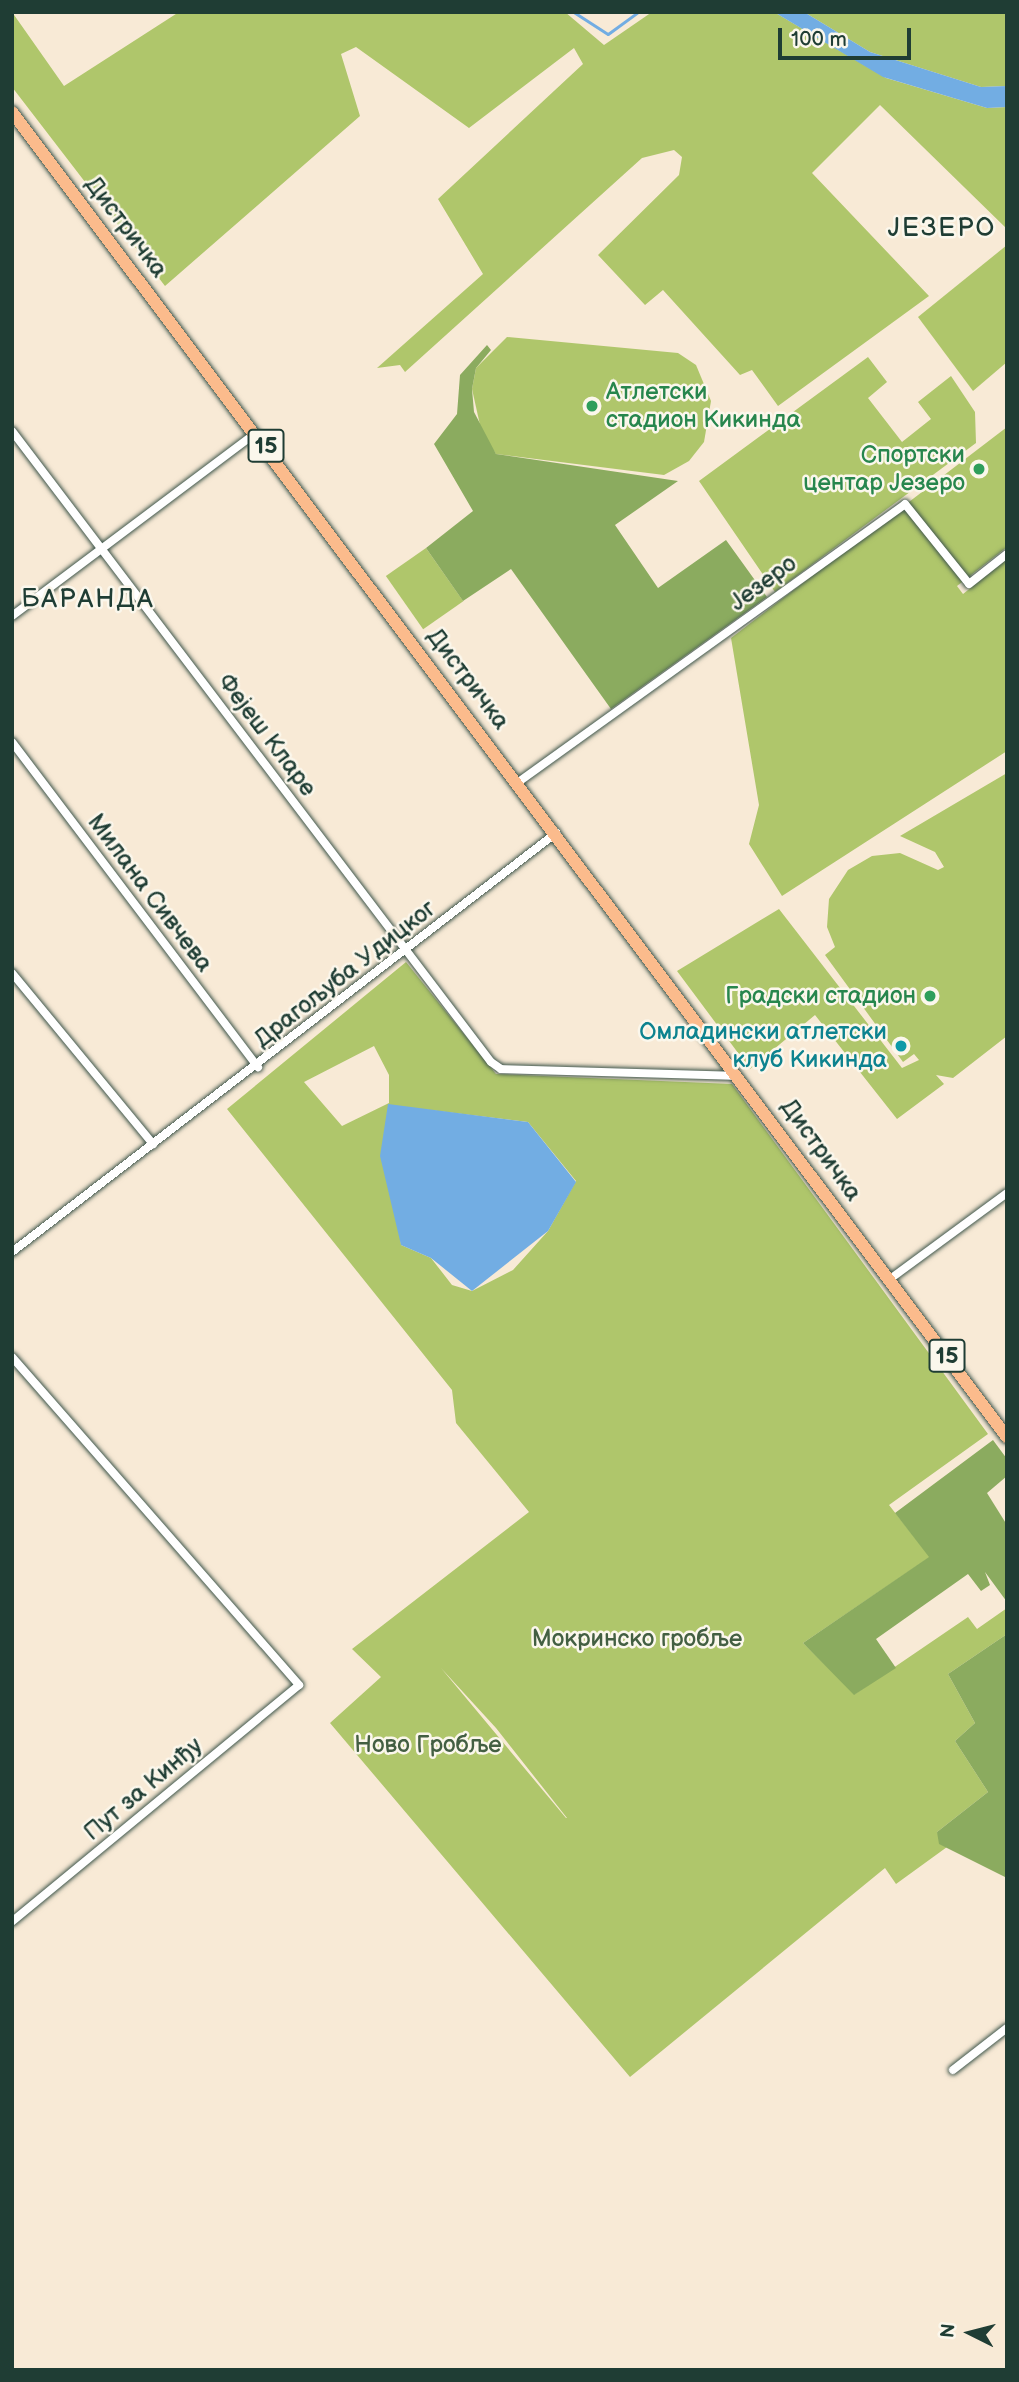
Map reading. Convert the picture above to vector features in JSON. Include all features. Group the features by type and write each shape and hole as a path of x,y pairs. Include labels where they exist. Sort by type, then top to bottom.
{"main road":[{"name":"Дистричка","path":"12,112 520,781 888,1277"},
{"name":"15","path":"888,1277 1007,1437"}],"street":[{"name":"Фејеш Кларе","path":"12,431 491,1062 501,1069 740,1076"},
{"path":"12,616 256,433"},
{"name":"Језеро","path":"520,781 905,504 968,584 1007,554"},
{"name":"Милана Сивчева","path":"12,742 258,1067"},
{"name":"Драгољуба Удицког","path":"12,1252 258,1067 558,832"},
{"path":"12,973 153,1144"},
{"path":"888,1277 1007,1193"},
{"name":"Пут за Кинђу","path":"12,1357 299,1685 12,1922"},
{"path":"953,2070 1007,2028"}],"green space":[{"path":"12,12 64,86 179,12 565,12 604,45 652,12 774,12 886,78 987,108 1007,107 1007,229 880,105 812,173 929,296 778,406 752,370 740,375 663,290 645,305 598,255 679,175 682,157 674,150 642,158 405,372 400,365 377,368 483,274 438,199 583,64 574,48 469,128 356,47 341,54 360,116 165,286 12,87"},
{"path":"804,12 1007,12 1007,86 981,87 870,52"},
{"path":"1007,245 1007,362 973,391 918,317"},
{"name":"Атлетски стадион Кикинда","path":"507,337 678,353 696,365 711,401 704,442 689,461 664,475 496,454 482,434 472,389 476,368"},
{"path":"487,345 491,350 476,368 472,389 474,412 496,454 678,481 615,525 658,588 726,540 767,597 611,709 511,569 463,601 426,548 473,511 434,444 457,414 460,375"},
{"path":"868,357 887,382 868,398 902,442 931,419 918,402 951,376 975,412 976,443 775,592 699,481"},
{"path":"1007,427 1007,547 957,586 963,594 1007,559 1007,751 782,896 749,844 759,805 731,638"},
{"path":"426,548 463,601 423,629 386,576"},
{"path":"1007,773 1007,1036 953,1078 936,1075 944,1084 897,1119 815,1015 750,1069 677,971 779,909 902,1068 919,1060 914,1054 903,1062 825,955 835,947 827,927 829,899 848,870 872,856 900,853 938,870 944,867 935,852 900,836"},
{"path":"406,962 496,1074 732,1084 988,1434 889,1505 930,1557 803,1643 855,1694 968,1617 977,1629 1007,1608 1007,1634 948,1674 975,1723 955,1741 988,1792 937,1832 947,1847 896,1884 885,1868 630,2077 330,1723 381,1677 352,1649 529,1512 456,1423 452,1390 227,1109","holes":["374,1046 389,1075 389,1103 342,1126 304,1082","388,1105 528,1122 576,1181 548,1231 513,1270 472,1291 452,1285 431,1258 401,1245","441,1668 496,1728 566,1818"]},
{"path":"993,1440 1007,1459 1007,1476 987,1493 1007,1525 1007,1602 985,1572 990,1585 981,1591 968,1574 876,1639 896,1668 854,1695 803,1643 929,1557 895,1513"},
{"path":"1007,1634 1007,1878 939,1844 937,1832 988,1792 955,1741 975,1723 948,1674"}],"water":[{"path":"774,12 804,12 870,52 981,87 1007,86 1007,107 987,108 883,77"},
{"path":"388,1104 528,1122 576,1182 548,1231 472,1291 431,1258 401,1245 380,1156"}],"waterway":[{"path":"574,12 608,34 638,12"}],"place":[{"name":"Атлетски стадион Кикинда","path":"592,406"},
{"name":"Спортски центар Језеро","path":"979,469"},
{"name":"Градски стадион","path":"930,996"},
{"name":"Омладински атлетски клуб Кикинда","path":"901,1046"}],"district":[{"name":"ЈЕЗЕРО","path":"942,229"},
{"name":"БАРАНДА","path":"88,600"}],"park label":[{"name":"Мокринско гробље","path":"637,1639"},
{"name":"Ново Гробље","path":"428,1745"}]}
